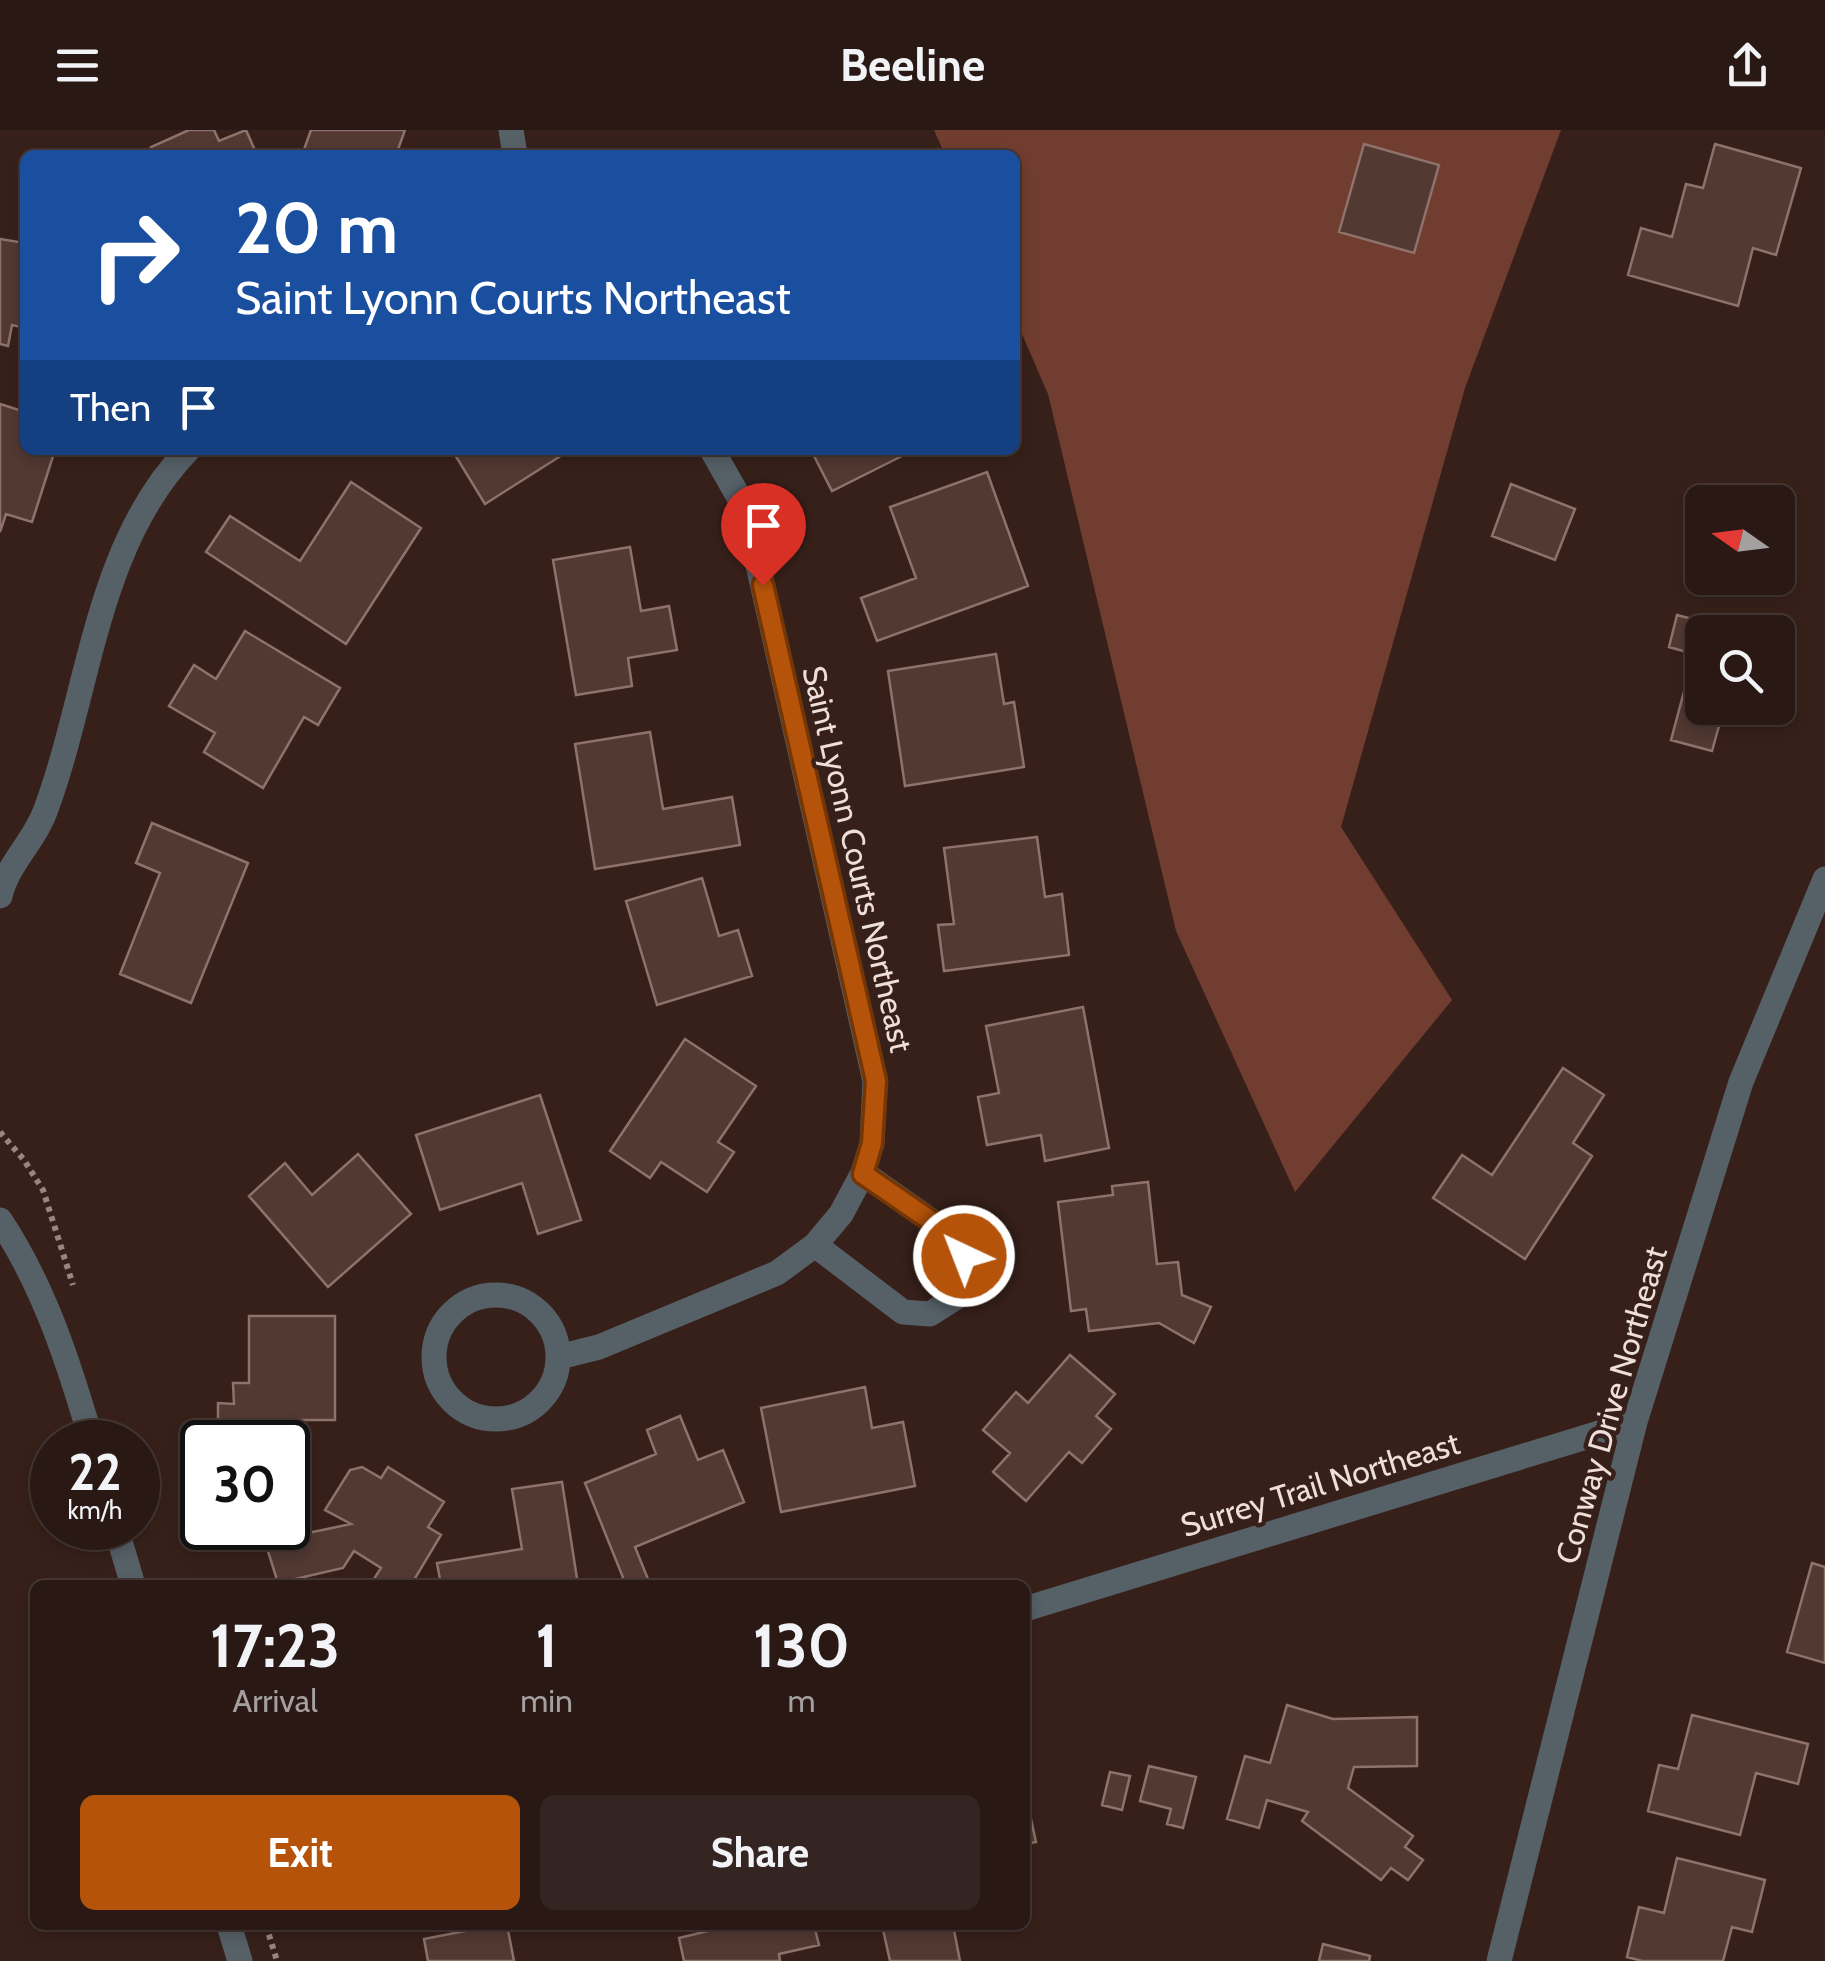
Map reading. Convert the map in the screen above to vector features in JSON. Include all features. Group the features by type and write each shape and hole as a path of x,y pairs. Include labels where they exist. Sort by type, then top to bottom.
{"street":[{"path":"1,885 41,825 64,762 112,579 140,514 166,473 183,455"},
{"name":"Saint Lyonn Courts Northeast","path":"559,1357 599,1346 777,1272 815,1246 841,1214 863,1174 872,1143 876,1081 745,508 715,455"},
{"name":"Conway Drive Northeast","path":"1499,1961 1635,1422 1741,1082 1825,879"},
{"path":"815,1246 904,1312 930,1314 955,1298 965,1276 964,1256 950,1234 863,1174"},
{"path":"0,1220 40,1291 84,1420"},
{"path":"496,1294 520,1298 540,1312 554,1332 559,1357 554,1381 540,1402 520,1415 496,1420 472,1416 452,1402 437,1382 433,1357 437,1333 451,1312 471,1298 496,1294"},
{"name":"Surrey Trail Northeast","path":"1030,1607 1635,1422"},
{"path":"122,1550 131,1580"},
{"path":"231,1930 240,1961"}],"path":[{"path":"268,1930 277,1961"}],"shaded area":[{"path":"934,130 1561,130 1465,388 1341,827 1452,1000 1295,1192 1176,931 1048,394 1020,330 1020,150 943,150"}],"building":[{"path":"189,130 214,130 219,141 246,130 255,150 152,150 151,147"},
{"path":"311,130 405,130 398,150 304,150"},
{"path":"1364,144 1439,165 1414,253 1339,232"},
{"path":"1715,144 1801,168 1776,255 1753,248 1738,306 1628,275 1641,228 1672,237 1686,184 1703,188"},
{"path":"0,239 20,242 20,327 12,325 8,346 0,344"},
{"path":"0,404 20,410 20,455 53,455 32,522 6,514 0,532"},
{"path":"455,455 562,455 485,504"},
{"path":"814,455 904,455 832,491"},
{"path":"987,472 1028,586 877,641 861,598 916,578 890,507"},
{"path":"351,482 421,528 346,644 206,552 230,516 300,561"},
{"path":"1511,484 1575,509 1555,560 1492,536"},
{"path":"630,547 641,611 669,606 677,650 628,658 632,686 576,695 553,560"},
{"path":"1677,615 1685,617 1685,651 1669,647"},
{"path":"245,631 340,688 318,725 304,717 263,788 204,752 215,733 169,706 194,665 216,679"},
{"path":"996,654 1004,704 1014,702 1024,767 905,786 888,671"},
{"path":"1685,688 1685,725 1719,725 1712,751 1671,740"},
{"path":"650,732 663,809 732,797 740,845 595,869 575,744"},
{"path":"152,823 248,863 191,1003 120,974 160,873 136,863"},
{"path":"1037,837 1045,897 1062,894 1069,955 944,971 938,925 954,924 944,848"},
{"path":"702,878 719,936 738,930 752,976 657,1005 626,901"},
{"path":"1083,1007 1109,1148 1045,1161 1041,1135 987,1145 978,1097 999,1093 986,1026"},
{"path":"685,1039 756,1086 718,1142 734,1152 707,1192 661,1162 650,1178 610,1151"},
{"path":"1563,1068 1604,1095 1573,1143 1592,1156 1525,1259 1433,1198 1462,1155 1492,1175"},
{"path":"540,1095 581,1220 538,1234 522,1183 440,1210 416,1135"},
{"path":"358,1154 411,1214 328,1287 249,1196 285,1163 312,1195"},
{"path":"1148,1182 1157,1264 1178,1262 1182,1295 1211,1307 1194,1343 1159,1323 1089,1331 1086,1309 1071,1311 1058,1202 1113,1195 1112,1186"},
{"path":"249,1316 335,1316 335,1420 218,1420 218,1403 234,1404 233,1383 249,1383"},
{"path":"1070,1355 1115,1394 1096,1416 1111,1429 1082,1463 1069,1452 1026,1501 993,1472 1010,1453 983,1430 1016,1392 1028,1403"},
{"path":"865,1387 872,1428 903,1422 915,1486 781,1512 761,1408"},
{"path":"680,1416 698,1460 723,1450 744,1502 635,1547 648,1580 624,1580 585,1483 656,1454 647,1430"},
{"path":"362,1467 381,1478 388,1467 444,1502 428,1527 441,1535 414,1580 373,1580 381,1568 354,1551 343,1568 277,1580 268,1550 310,1550 310,1533 351,1524 325,1510 350,1470"},
{"path":"562,1482 577,1580 440,1580 437,1563 522,1549 512,1489"},
{"path":"1812,1563 1825,1567 1825,1663 1787,1652"},
{"path":"1287,1705 1333,1719 1417,1717 1417,1766 1354,1767 1348,1788 1413,1836 1405,1847 1423,1860 1408,1880 1391,1868 1381,1880 1302,1821 1308,1812 1267,1800 1259,1828 1227,1819 1245,1756 1270,1763"},
{"path":"1692,1715 1808,1744 1798,1784 1756,1773 1740,1835 1648,1811 1659,1765 1678,1769"},
{"path":"1149,1766 1196,1777 1183,1828 1167,1824 1171,1809 1140,1801"},
{"path":"1110,1772 1130,1776 1122,1810 1102,1805"},
{"path":"1030,1815 1036,1842 1030,1843"},
{"path":"1677,1858 1765,1880 1752,1932 1732,1927 1723,1961 1642,1961 1627,1957 1639,1907 1664,1913"},
{"path":"470,1930 508,1930 514,1961 428,1961 424,1939"},
{"path":"712,1930 815,1930 819,1945 779,1954 780,1961 684,1961 679,1938"},
{"path":"883,1930 954,1930 960,1961 890,1961"},
{"path":"1323,1944 1370,1956 1369,1961 1319,1961"}],"route":[{"path":"763,585 876,1081 872,1143 863,1174 950,1234 964,1256"}]}
